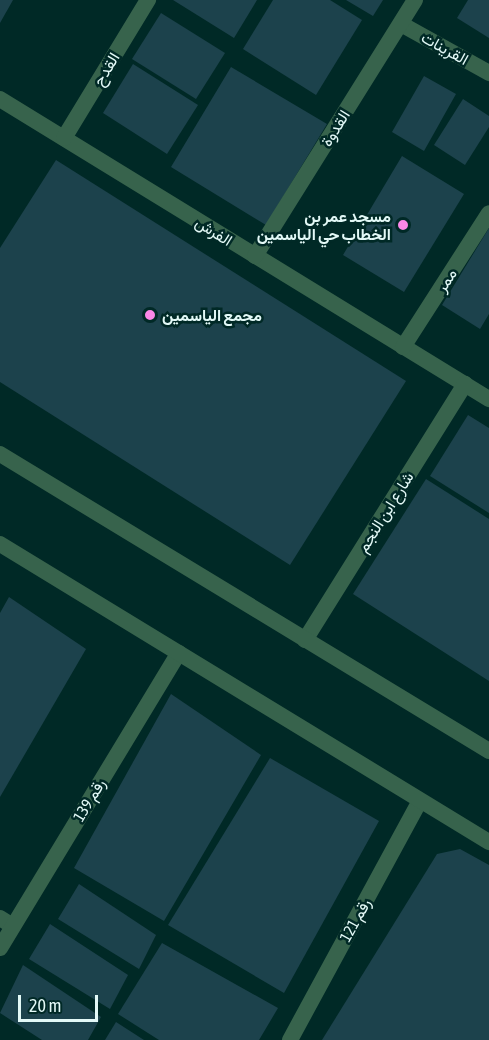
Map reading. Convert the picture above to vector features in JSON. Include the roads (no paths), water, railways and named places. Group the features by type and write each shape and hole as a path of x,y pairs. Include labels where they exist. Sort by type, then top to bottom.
{"street":[{"name":"القدح","path":"64,138 148,0"},
{"name":"القدوة","path":"255,256 416,0"},
{"name":"القرينات","path":"401,24 489,73"},
{"name":"الفرش","path":"0,99 489,399"},
{"name":"ممر","path":"403,347 489,213"},
{"name":"شارع ابن النجم","path":"305,640 465,384"},
{"path":"0,454 489,751"},
{"path":"0,544 489,842"},
{"name":"رقم 139","path":"0,948 7,922 179,653"},
{"name":"رقم 121","path":"290,1040 420,801"}],"place":[{"name":"مسجد عمر بن الخطاب حي الياسمين","path":"403,225"},
{"name":"مجمع الياسمين","path":"150,315"}]}
